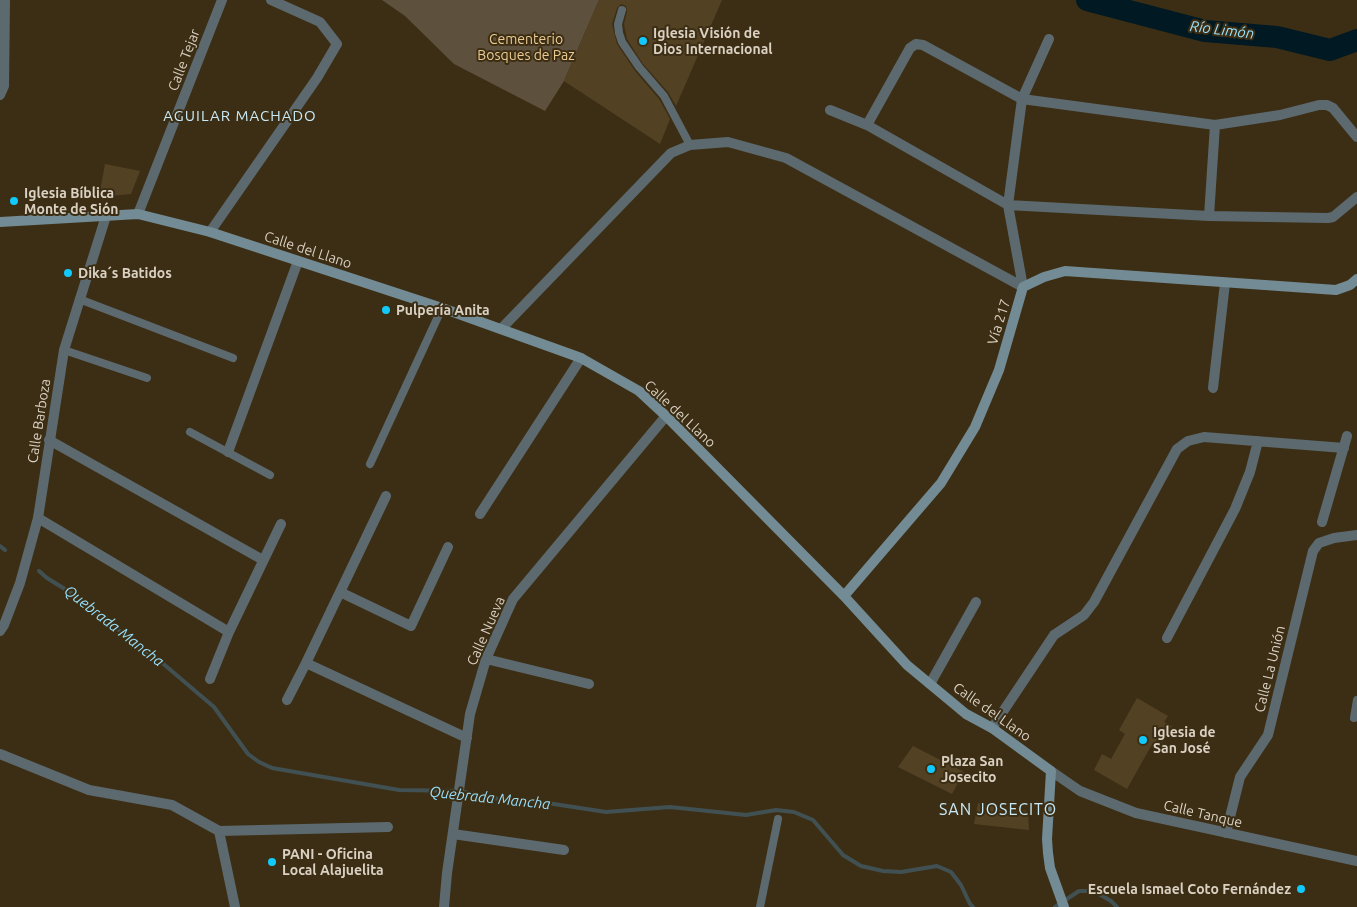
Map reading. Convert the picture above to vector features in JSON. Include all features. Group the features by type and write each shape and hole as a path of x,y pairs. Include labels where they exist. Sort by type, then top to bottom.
{"main road":[{"name":"Calle del Llano","path":"0,222 138,214 210,232 442,308 581,358 639,391 666,416 844,596 907,666 966,714 992,728 1052,772"},
{"name":"Vía 217","path":"844,596 941,483 974,427 999,370 1023,287 1044,277 1065,271 1336,290 1355,284"},
{"path":"1052,772 1047,839 1048,853 1050,868 1064,907"}],"street":[{"path":"0,95 4,86 5,0"},
{"name":"Calle Tejar","path":"138,214 222,0"},
{"path":"210,232 312,86 337,44 320,22 271,0"},
{"path":"1023,287 1008,206 1022,99 1049,39"},
{"path":"867,125 910,48 916,44 923,45 1022,99 1215,125 1280,115 1319,105 1327,105 1333,108 1357,137"},
{"path":"830,110 867,125 1008,206 1209,216 1328,218 1334,217 1357,197"},
{"path":"1209,216 1215,125"},
{"path":"501,329 671,153 690,144 728,142 786,158 1023,287"},
{"name":"Calle Barboza","path":"0,631 20,583 38,518 64,350 106,216"},
{"path":"228,452 298,261"},
{"path":"1213,388 1225,283"},
{"path":"480,514 581,358"},
{"name":"Calle Nueva","path":"444,907 447,873 470,714 486,659 514,599 666,416"},
{"path":"1322,522 1347,436"},
{"path":"992,728 1054,635 1084,615 1094,602 1177,449 1188,441 1204,437 1344,448"},
{"path":"49,440 263,560"},
{"path":"1167,638 1235,509 1250,472 1258,441"},
{"path":"287,700 386,496"},
{"path":"38,518 229,632"},
{"path":"210,679 229,632 281,524"},
{"name":"Calle La Unión","path":"1226,833 1240,777 1268,735 1313,551 1319,544 1334,538 1357,535"},
{"path":"340,592 411,626 448,547"},
{"path":"930,684 976,602"},
{"path":"486,659 589,684"},
{"path":"306,663 467,738"},
{"path":"0,754 89,790 172,805 219,831 388,827"},
{"name":"Calle Tanque","path":"1052,772 1080,791 1136,813 1357,861"},
{"path":"219,831 235,907"},
{"path":"453,834 564,850"}],"lane":[{"path":"622,10 618,24 622,42 664,96 690,144"},
{"path":"79,300 233,358"},
{"path":"370,464 442,308"},
{"path":"64,350 147,378"},
{"path":"190,432 270,475"},
{"path":"1354,718 1357,700"},
{"path":"760,907 778,820"}],"green space":[{"name":"Cementerio Bosques de Paz","path":"382,0 599,0 564,81 545,111 454,64 405,16"}],"building":[{"name":"Iglesia Visión de Dios Internacional","path":"599,0 722,0 676,106 668,92 643,64 627,39 624,24 627,12 626,6 621,4 617,8 612,24 617,44 635,71 659,99 670,119 660,144 564,81"},
{"path":"105,164 140,171 131,194 99,197"},
{"name":"Iglesia de San José","path":"1137,698 1168,716 1164,722 1172,726 1158,750 1151,746 1127,789 1094,770 1102,754 1111,759 1125,734 1119,730"},
{"name":"Plaza San Josecito","path":"913,746 964,772 952,794 898,767"},
{"path":"978,803 1028,811 1029,830 974,824"}],"waterway":[{"name":"Río Limón","path":"1087,0 1205,31 1277,37 1330,50 1357,40"},
{"name":"Quebrada Mancha","path":"0,546 5,550"},
{"name":"Quebrada Mancha","path":"39,571 81,599 95,612 114,625 127,639 160,661 214,707 248,754 272,768 399,790 459,791 504,800 534,801 606,812 670,807 746,815 776,810 794,812 813,820 843,855 861,866 883,871 901,872 937,866 951,872 961,885 973,907"},
{"name":"Quebrada Mancha","path":"1055,907 1079,891 1094,891 1117,907"}],"place":[{"name":"Iglesia Visión de Dios Internacional","path":"643,41"},
{"name":"Iglesia Bíblica Monte de Sión","path":"14,201"},
{"name":"Dika´s Batidos","path":"68,273"},
{"name":"Pulpería Anita","path":"386,310"},
{"name":"Iglesia de San José","path":"1143,740"},
{"name":"Plaza San Josecito","path":"931,769"},
{"name":"PANI - Oficina Local Alajuelita","path":"272,862"},
{"name":"Escuela Ismael Coto Fernández","path":"1301,889"}],"district":[{"name":"AGUILAR MACHADO","path":"240,116"},
{"name":"SAN JOSECITO","path":"998,810"}]}
